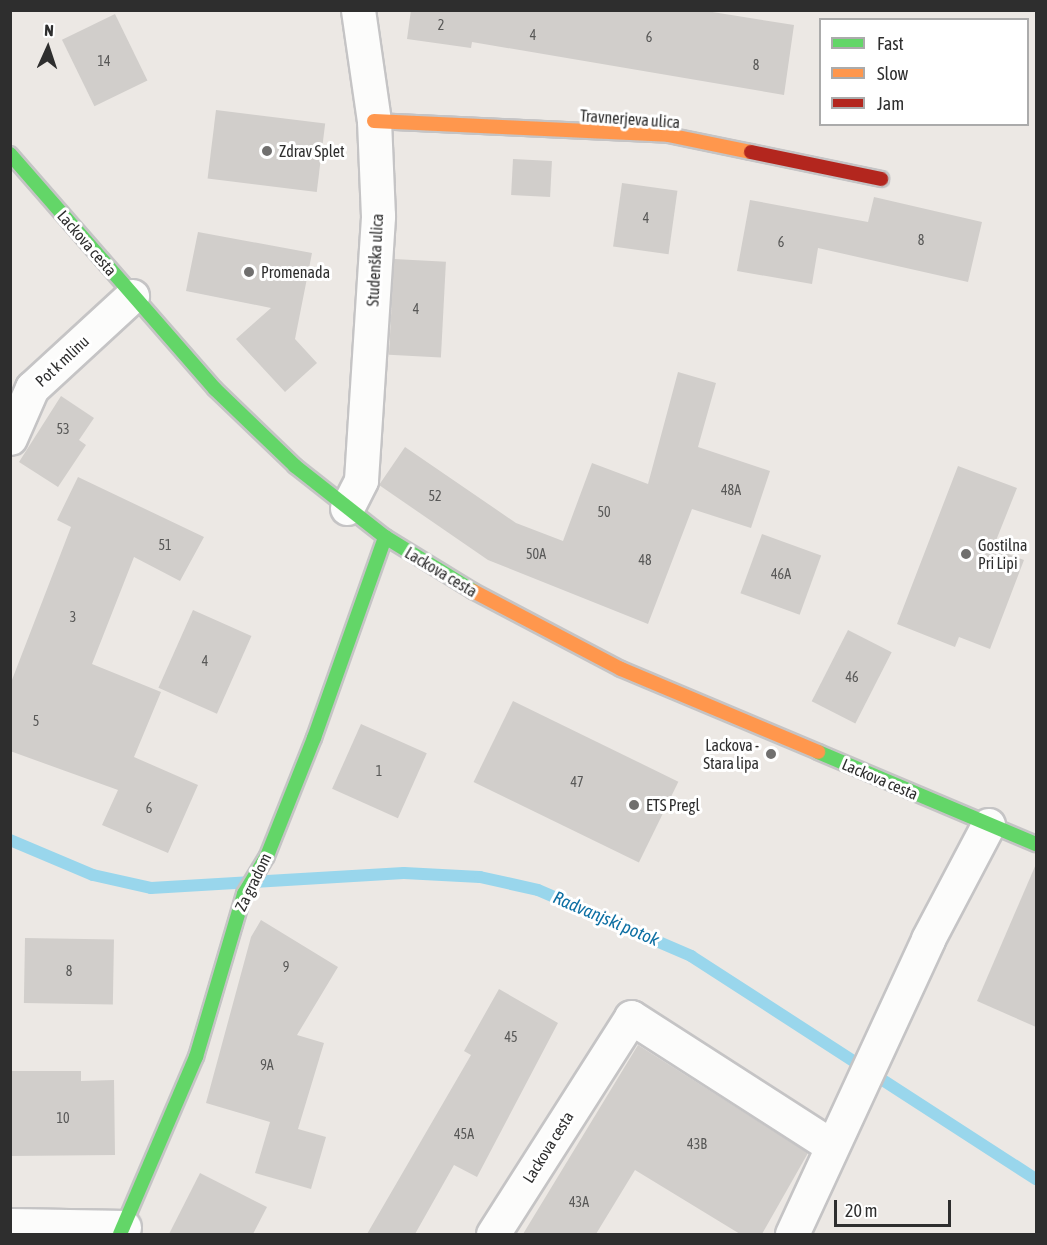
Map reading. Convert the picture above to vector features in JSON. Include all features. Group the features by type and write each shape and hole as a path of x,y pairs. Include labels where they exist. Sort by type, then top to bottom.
{"street":[{"name":"Studenška ulica","path":"347,508 361,480 378,216 374,121 357,10"},
{"name":"Travnerjeva ulica","path":"374,121 668,135 881,179"},
{"name":"Lackova cesta","path":"10,154 215,389 347,508 385,537 523,621 621,669 1036,844"},
{"name":"Pot k mlinu","path":"10,438 32,388 132,296"},
{"name":"Za gradom","path":"10,1225 122,1231 196,1057 244,894 267,856 385,537"},
{"path":"792,1234 830,1145 876,1048 988,825"},
{"name":"Lackova cesta","path":"493,1234 631,1017 830,1145"}],"building":[{"path":"411,10 700,10 794,25 784,95 472,42 471,48 407,39"},
{"path":"115,14 147,81 94,106 62,40"},
{"name":"Zdrav Splet","path":"216,110 325,123 317,192 208,178"},
{"path":"513,159 552,161 550,197 511,195"},
{"path":"622,183 677,191 669,254 613,246"},
{"path":"874,197 982,222 968,282 818,248 812,284 737,271 750,200 868,222"},
{"name":"Promenada","path":"198,232 312,253 295,339 317,363 285,392 236,339 271,308 186,291"},
{"path":"394,259 446,262 441,358 389,355"},
{"path":"678,372 716,383 698,447 770,471 751,528 692,509 648,624 488,560 379,485 405,447 516,523 563,541 592,463 648,484"},
{"path":"61,396 94,418 79,440 86,445 58,487 19,462"},
{"name":"Gostilna Pri Lipi","path":"958,466 1017,488 993,548 1024,560 990,649 959,637 955,647 897,624"},
{"path":"78,477 204,537 180,581 134,557 92,664 161,692 134,757 198,785 168,853 102,825 118,790 10,751 10,685 71,527 57,520"},
{"path":"762,534 821,556 800,615 740,593"},
{"path":"193,610 251,636 217,714 158,688"},
{"path":"848,630 892,652 855,724 812,701"},
{"path":"513,701 678,782 639,863 474,782"},
{"path":"361,724 427,753 398,818 332,789"},
{"path":"1036,864 1036,1027 977,1001"},
{"path":"261,920 338,967 297,1035 324,1043 298,1129 326,1137 311,1189 255,1173 270,1122 206,1103 251,937"},
{"path":"25,938 114,940 113,1005 24,1003"},
{"path":"499,989 558,1023 477,1177 454,1165 415,1234 367,1234 471,1055 464,1051"},
{"path":"638,1045 808,1153 762,1234 740,1234 635,1170 596,1234 523,1234"},
{"path":"10,1071 81,1071 81,1081 114,1080 115,1155 10,1156"},
{"path":"200,1173 267,1207 253,1234 169,1234"}],"waterway":[{"name":"Radvanjski potok","path":"10,840 93,875 151,888 404,873 480,877 538,890 691,956 1036,1179"}],"traffic: fast":[{"path":"10,154 215,389 295,466 385,537 473,591"},
{"path":"120,1234 196,1057 244,894 267,856 314,738 385,537"},
{"path":"818,752 1036,844"}],"traffic: slow":[{"path":"374,121 668,135 751,152"},
{"path":"473,591 621,669 818,752"}],"traffic: jam":[{"path":"751,152 881,179"}],"place":[{"name":"Zdrav Splet","path":"267,151"},
{"name":"Promenada","path":"249,272"},
{"name":"Gostilna Pri Lipi","path":"966,554"},
{"name":"Lackova - Stara lipa","path":"771,754"},
{"name":"ETS Pregl","path":"634,805"}]}
